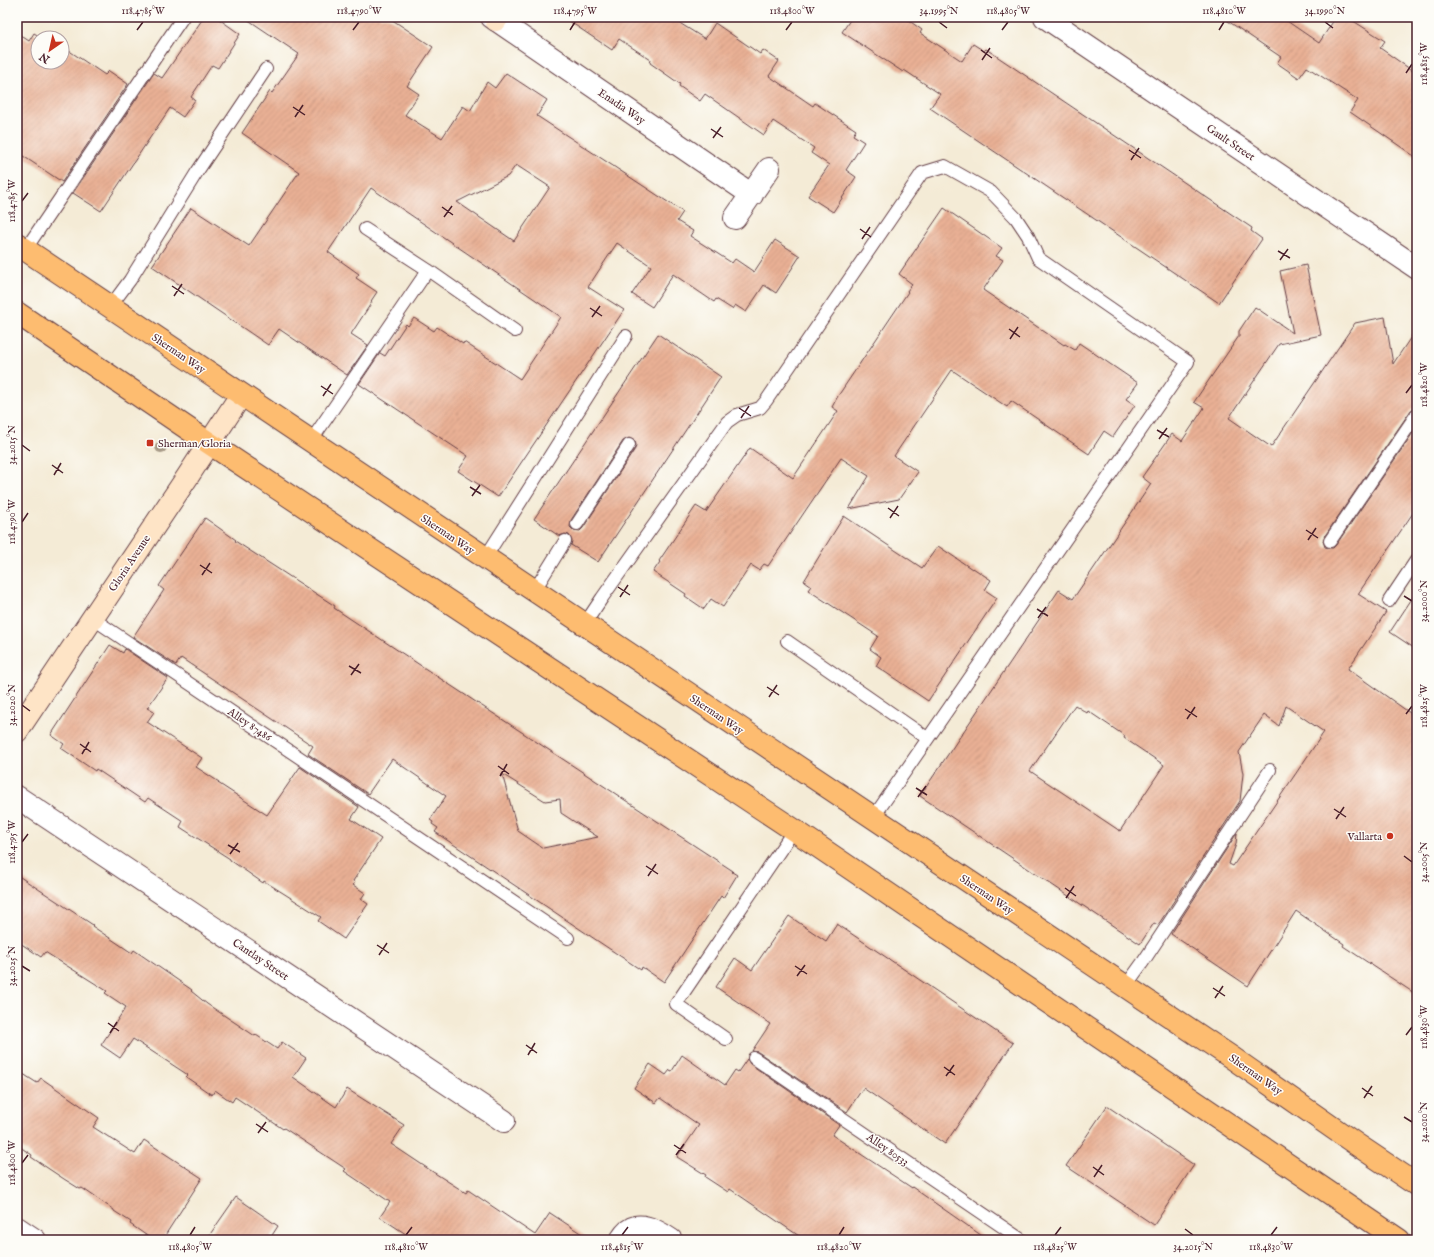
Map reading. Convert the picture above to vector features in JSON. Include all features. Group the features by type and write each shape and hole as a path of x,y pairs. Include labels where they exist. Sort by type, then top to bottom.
{"main road":[{"name":"Sherman Way","path":"21,247 1231,1057 1356,1144 1417,1184"},
{"path":"17,313 209,443 794,830 1399,1240"}],"street":[{"name":"Gault Street","path":"1045,17 1417,268"},
{"name":"Enadia Way","path":"495,18 752,195"},
{"path":"735,218 769,169"},
{"name":"Gloria Avenue","path":"17,731 241,394"},
{"name":"Cantlay Street","path":"17,797 504,1121"},
{"path":"17,1228 35,1240"},
{"path":"628,1233 650,1229 671,1240"}],"lane":[{"path":"21,247 183,17"},
{"path":"110,307 130,280 197,172 266,69"},
{"path":"584,625 728,422 737,415 760,408 766,401 922,173 945,166 991,192 1016,218 1028,236 1038,258 1188,362 873,818"},
{"path":"364,229 428,270 515,330"},
{"path":"311,442 428,270"},
{"path":"485,558 626,336"},
{"path":"1330,541 1417,414"},
{"path":"577,524 629,445"},
{"path":"534,591 566,541"},
{"path":"1389,601 1417,559"},
{"name":"Alley 87486","path":"92,618 568,938"},
{"path":"787,641 927,738"},
{"path":"1125,987 1270,770"},
{"path":"726,1038 676,1004 794,830"},
{"name":"Alley 80533","path":"754,1058 1022,1240"}],"building":[{"path":"204,17 216,17 240,34 218,68 212,65 191,97 195,100 183,117 170,108 101,211 73,193 154,73 162,78"},
{"path":"244,17 388,17 433,47 407,86 419,94 405,115 442,138 463,106 470,111 487,82 495,88 506,73 547,100 537,116 683,212 677,221 693,231 690,236 732,263 735,259 754,272 775,240 800,256 776,293 764,285 746,312 735,305 732,309 716,299 714,302 673,274 652,307 632,294 651,266 617,243 588,287 624,310 498,497 458,471 468,456 359,384 380,353 385,356 406,324 408,326 414,318 434,331 437,327 463,344 464,342 520,379 561,317 371,188 328,252 359,274 356,278 377,292 351,334 368,345 347,375 279,329 268,345 152,266 191,208 249,246 299,172 242,133 270,91 272,93 299,54","holes":["516,165 550,187 514,241 457,202 508,176"]},
{"path":"563,17 670,17 705,39 715,23 760,54 763,50 779,61 769,76 813,106 815,103 856,130 853,135 864,142 846,170 856,177 833,212 808,196 829,165 811,153 814,148 773,121 764,135 705,94 700,101 679,86 680,84 650,63 651,60 619,39 612,50"},
{"path":"852,17 904,17 922,30 920,33 962,61 973,44 984,51 986,49 1252,228 1251,231 1262,239 1219,303 930,108 940,94 842,32"},
{"path":"1222,17 1281,17 1319,43 1336,17 1347,17 1385,41 1380,48 1417,74 1417,158 1350,112 1358,100 1307,67 1299,78 1277,63 1281,57"},
{"path":"17,33 29,41 30,39 30,70 70,70 70,51 105,75 109,71 128,84 62,182 17,152"},
{"path":"944,208 1002,248 996,256 1003,260 983,290 1064,345 1065,344 1075,350 1079,343 1138,383 1126,399 1135,405 1113,437 1104,431 1089,454 1011,401 1007,407 952,370 894,456 918,472 899,499 849,509 869,476 841,458 768,566 764,564 759,570 751,565 723,607 711,599 704,609 685,596 686,594 653,572 660,562 659,561 696,506 706,512 750,448 793,478 838,411 832,407 838,396 908,292 907,291 912,284 899,274"},
{"path":"1306,265 1321,335 1279,344 1229,418 1271,447 1355,323 1385,317 1393,364 1417,328 1417,407 1411,410 1324,537 1323,541 1325,547 1333,548 1336,545 1417,427 1417,507 1358,594 1386,612 1348,669 1417,718 1417,995 1343,946 1344,944 1296,911 1248,986 1171,934 1237,833 1236,844 1229,864 1233,866 1324,732 1286,706 1279,726 1264,715 1239,752 1243,774 1240,801 1158,925 1154,923 1140,944 920,796 1059,590 1073,599 1151,484 1142,477 1172,434 1182,441 1204,408 1194,402 1239,336 1239,331 1255,307 1293,333 1280,271","holes":["1075,705 1087,713 1088,711 1164,765 1120,831 1030,771"]},
{"path":"658,334 721,377 598,562 571,545 572,541 569,535 565,534 559,536 534,519","holes":["629,438 635,441 635,449 583,528 580,531 573,530 570,527 571,520 623,441"]},
{"path":"844,516 922,568 938,546 991,580 985,590 997,598 928,701 876,666 881,657 870,649 878,636 808,590 811,586 804,581"},
{"path":"205,518 236,540 235,541 335,606 334,608 737,875 723,898 721,896 664,982 642,967 641,970 435,832 438,828 432,824 433,822 430,820 446,796 392,759 368,794 308,754 313,746 181,658 176,665 133,637 164,590 159,586","holes":["502,774 545,801 560,799 561,813 598,837 543,848 518,831"]},
{"path":"1417,591 1417,650 1390,632"},
{"path":"110,645 123,653 125,649 168,678 147,708 154,712 147,722 202,758 196,767 267,815 300,767 359,807 351,819 381,839 353,881 355,882 353,885 365,893 361,899 368,904 344,939 318,921 321,917 264,881 263,883 230,859 180,827 183,821 148,798 145,802 96,769 95,771 61,748 64,744 51,735"},
{"path":"17,875 93,925 92,926 132,953 134,950 192,990 191,991 207,1004 255,1036 256,1035 277,1049 282,1042 306,1058 293,1077 336,1107 347,1089 404,1125 391,1144 466,1193 468,1190 535,1235 550,1213 591,1240 415,1240 380,1217 390,1202 344,1171 346,1169 235,1097 232,1102 215,1090 212,1095 186,1077 188,1075 133,1039 120,1058 101,1045 126,1007 105,993 107,991 45,952 41,957 17,941"},
{"path":"789,916 826,941 837,924 1013,1043 945,1144 863,1088 847,1112 758,1052 752,1051 770,1024 716,987 735,958 752,970"},
{"path":"682,1055 725,1085 735,1070 738,1072 747,1059 750,1064 839,1125 832,1135 912,1187 988,1240 805,1240 730,1189 728,1192 705,1177 706,1175 677,1157 699,1125 660,1098 656,1103 634,1088 650,1064 666,1075 670,1070 672,1071"},
{"path":"17,1070 37,1083 41,1078 99,1118 93,1127 135,1154 144,1140 202,1178 162,1240 153,1240 130,1224 131,1222 114,1210 82,1188 80,1189 31,1157 32,1155 17,1145"},
{"path":"1107,1106 1194,1165 1154,1225 1066,1166"},
{"path":"236,1197 278,1226 269,1240 206,1240"}],"place":[{"name":"Sherman/Gloria","path":"150,443"},
{"name":"Vallarta","path":"1390,836"}]}
